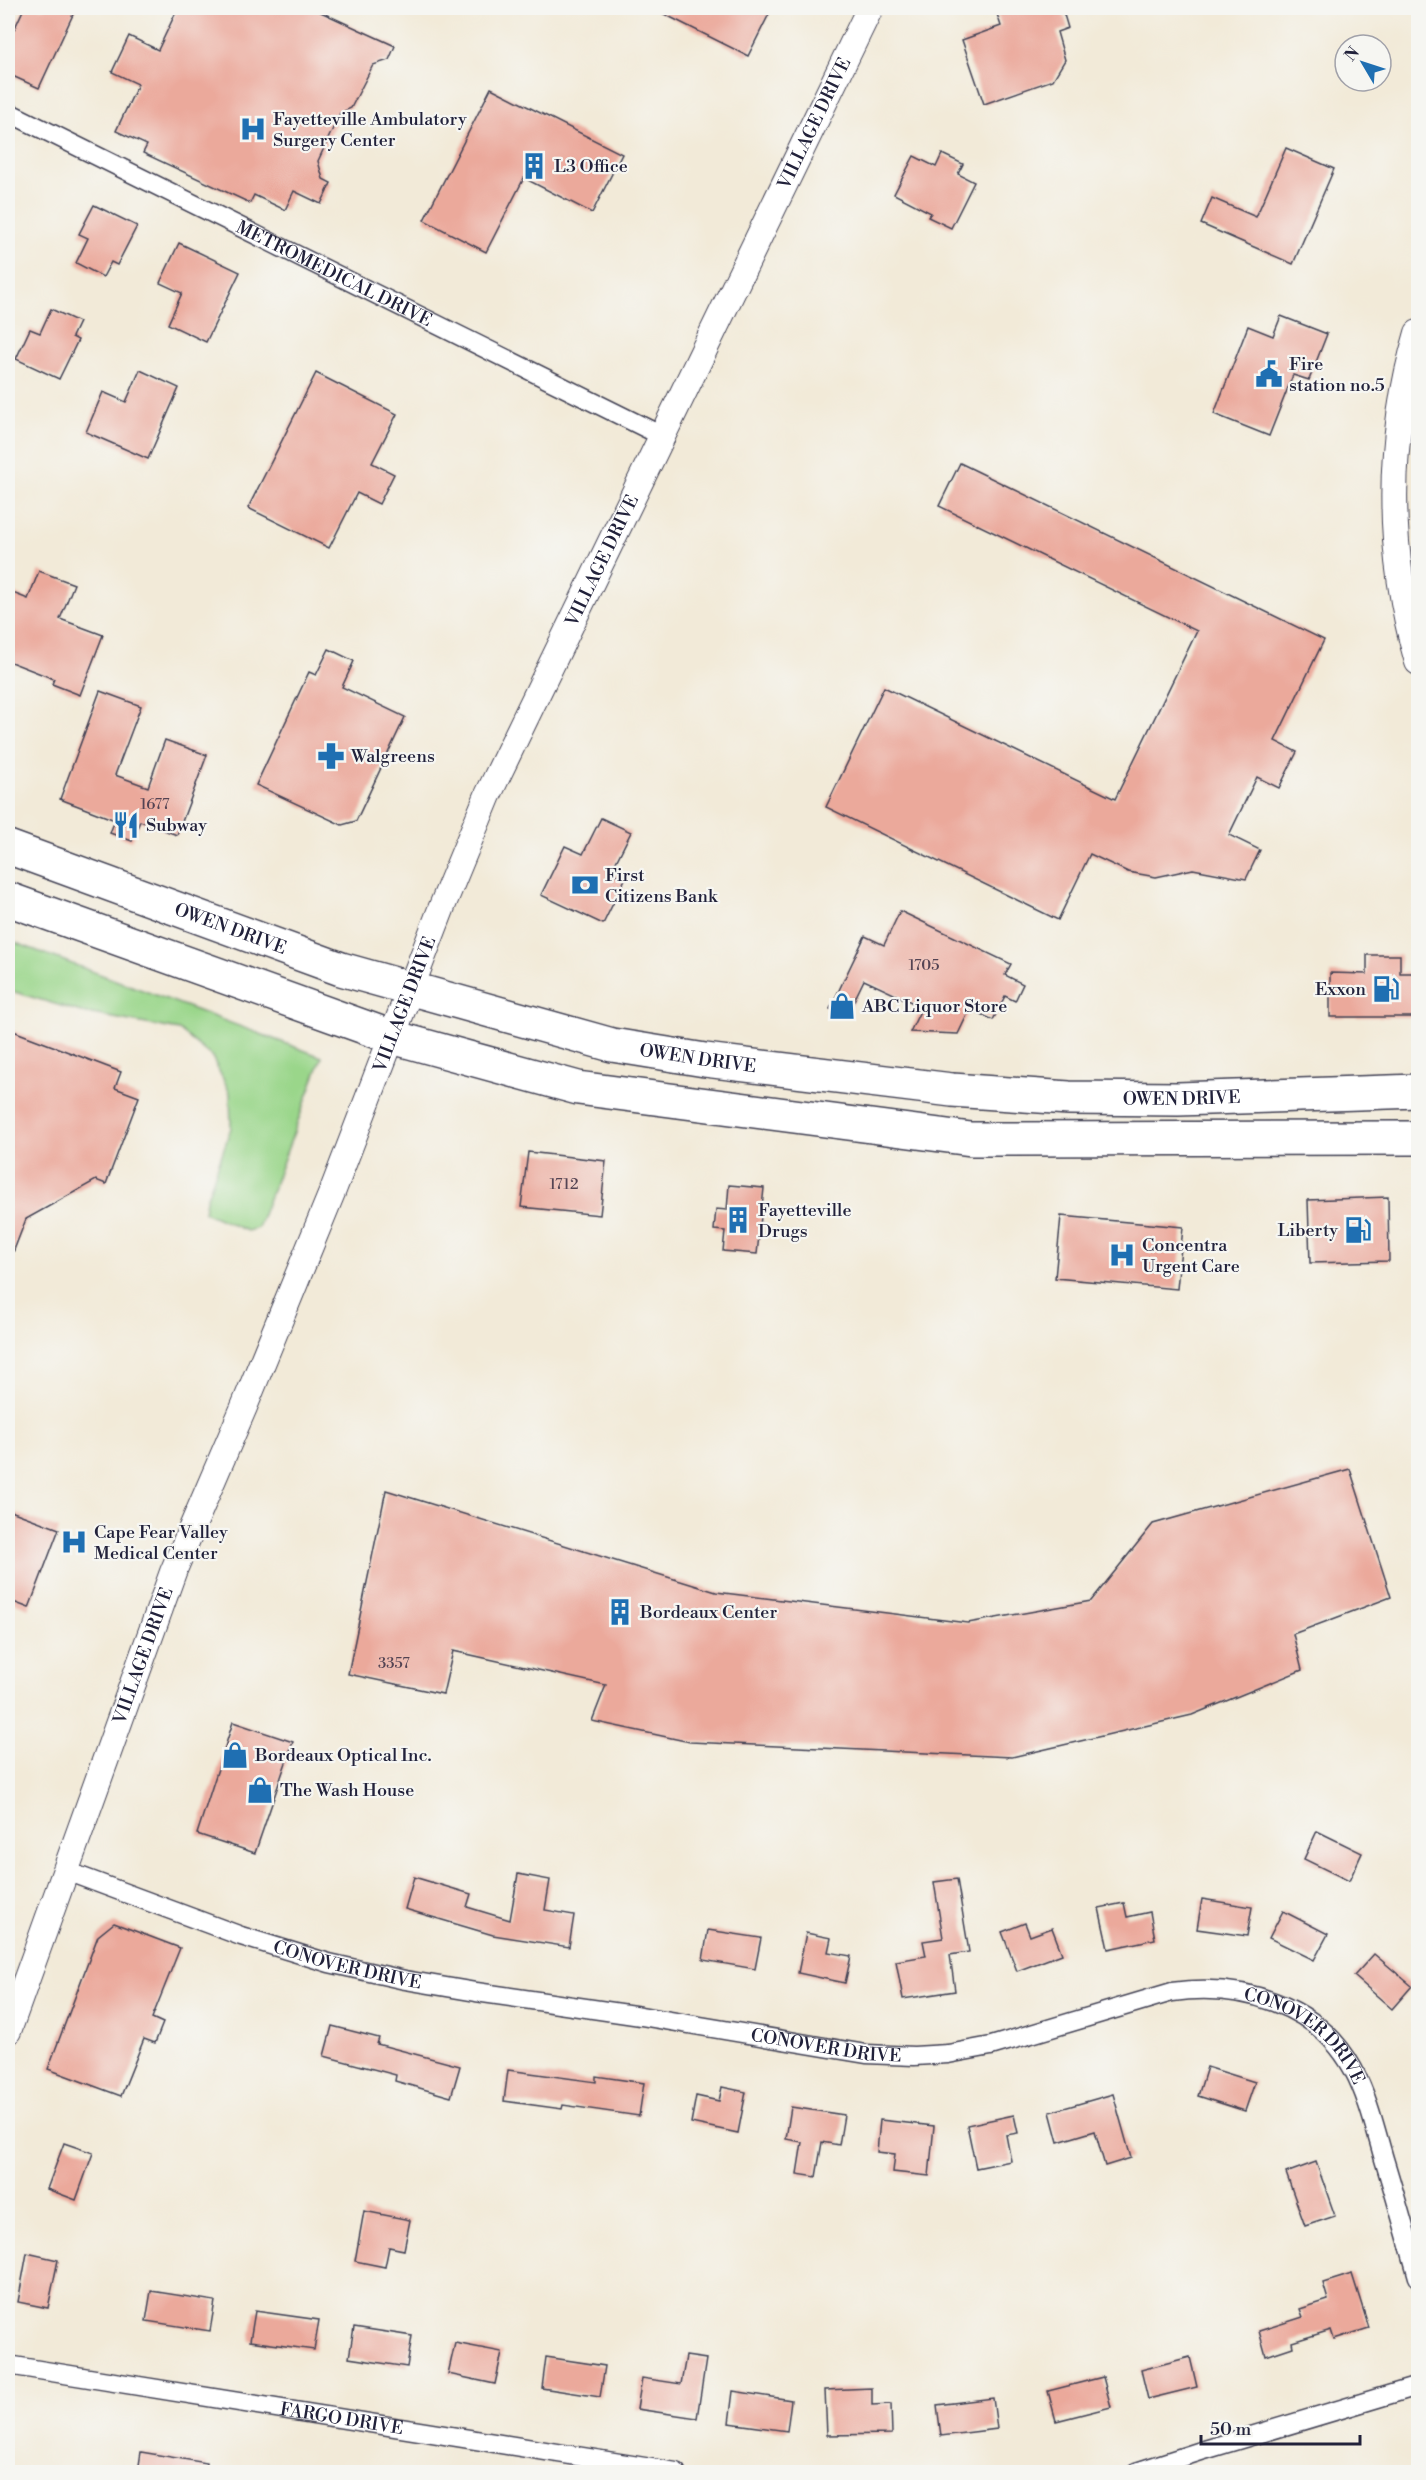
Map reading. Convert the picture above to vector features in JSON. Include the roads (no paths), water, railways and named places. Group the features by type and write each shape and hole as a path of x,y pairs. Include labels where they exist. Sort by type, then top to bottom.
{"highway":[{"name":"OWEN DRIVE","path":"8,847 320,961 612,1045 705,1060 952,1090 1069,1098 1178,1099 1419,1091"},
{"path":"8,898 392,1037 578,1088 971,1139 1419,1138"}],"main road":[{"name":"VILLAGE DRIVE","path":"8,2031 173,1572 278,1326 411,989 442,904 488,795 870,8"},
{"path":"1419,333 1401,404 1395,456 1394,509 1398,567 1409,629 1419,662"}],"street":[{"name":"METROMEDICAL DRIVE","path":"8,112 662,436"},
{"name":"CONOVER DRIVE","path":"66,1871 242,1936 351,1968 476,1992 641,2016 866,2054 914,2056 948,2054 991,2046 1172,1992 1210,1989 1258,1996 1285,2006 1313,2025 1334,2044 1352,2067 1366,2098 1419,2277"},
{"name":"FARGO DRIVE","path":"8,2365 676,2472"},
{"path":"1136,2472 1419,2386"}],"place":[{"name":"Fayetteville Ambulatory Surgery Center","path":"253,129"},
{"name":"L3 Office","path":"534,166"},
{"name":"Fire station no.5","path":"1269,374"},
{"name":"Walgreens","path":"331,756"},
{"name":"Subway","path":"126,825"},
{"name":"First Citizens Bank","path":"585,885"},
{"name":"Exxon","path":"1386,989"},
{"name":"ABC Liquor Store","path":"842,1006"},
{"name":"Fayetteville Drugs","path":"738,1220"},
{"name":"Liberty","path":"1358,1230"},
{"name":"Concentra Urgent Care","path":"1122,1255"},
{"name":"Cape Fear Valley Medical Center","path":"74,1542"},
{"name":"Bordeaux Center","path":"620,1612"},
{"name":"Bordeaux Optical Inc.","path":"235,1755"},
{"name":"The Wash House","path":"260,1790"}]}
